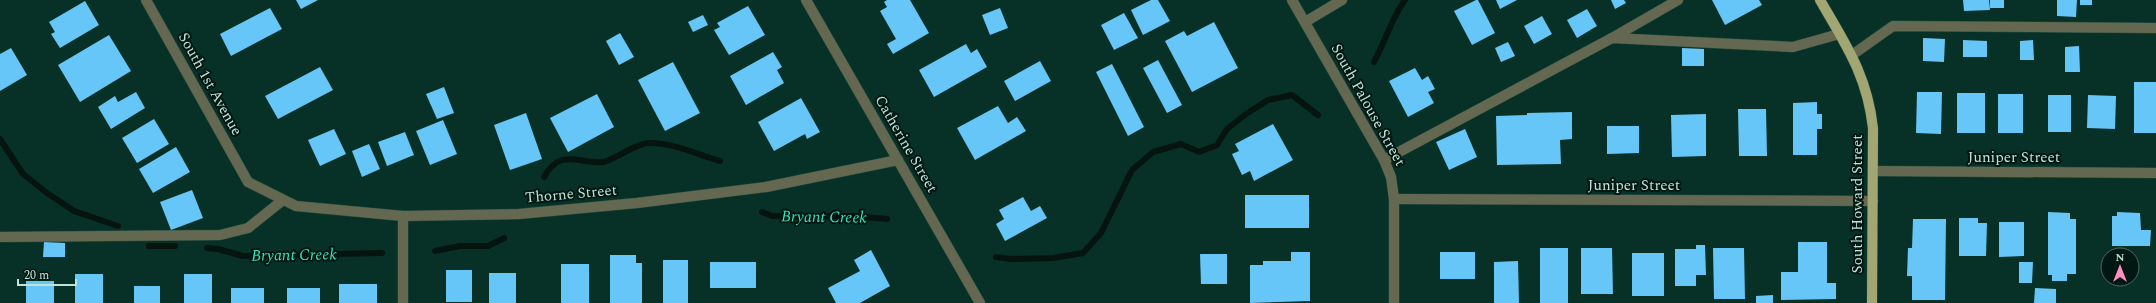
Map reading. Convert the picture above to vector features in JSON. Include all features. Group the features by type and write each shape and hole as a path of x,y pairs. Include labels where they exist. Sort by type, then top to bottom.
{"main road":[{"name":"South Howard Street","path":"1820,0 1852,55 1866,88 1870,106 1873,128 1872,303"}],"street":[{"name":"South 1st Avenue","path":"146,0 248,182"},
{"name":"Catherine Street","path":"806,0 980,303"},
{"name":"South Palouse Street","path":"1292,0 1384,160 1391,177 1394,199 1394,303"},
{"path":"1305,22 1342,0"},
{"path":"1384,160 1612,38 1678,0"},
{"path":"1852,55 1893,26 2156,28"},
{"path":"1612,38 1793,47 1839,34"},
{"name":"Thorne Street","path":"248,182 296,206 403,216 519,214 637,203 766,187 898,160"},
{"name":"Juniper Street","path":"1873,171 2156,173"},
{"name":"Juniper Street","path":"1394,199 1873,202"},
{"path":"0,237 220,235 248,228 283,200"},
{"path":"403,216 403,303"}],"building":[{"path":"296,0 318,0 301,9"},
{"path":"887,0 910,0 929,33 893,54 887,44 896,39 880,11 887,7 884,2"},
{"path":"1151,0 1158,0 1170,21 1143,35 1131,10"},
{"path":"1478,0 1495,33 1472,45 1454,11"},
{"path":"1496,0 1517,0 1500,9"},
{"path":"1611,0 1624,0 1626,3 1615,9"},
{"path":"1712,0 1759,0 1762,5 1725,25"},
{"path":"1963,0 1989,0 1990,10 1964,11"},
{"path":"1990,0 2004,0 2004,8 1990,8"},
{"path":"2057,0 2077,0 2076,17 2057,16"},
{"path":"2080,0 2092,0 2092,5 2080,5"},
{"path":"85,1 99,25 60,48 51,34 55,32 49,22"},
{"path":"748,6 765,35 729,55 714,30 720,27 717,23"},
{"path":"270,8 282,29 231,56 220,34"},
{"path":"1000,8 1008,28 990,35 982,15"},
{"path":"1587,9 1597,26 1577,38 1567,20"},
{"path":"1124,13 1138,38 1114,50 1101,25"},
{"path":"703,15 708,25 693,32 688,22"},
{"path":"1542,16 1552,34 1534,44 1524,26"},
{"path":"1214,22 1238,68 1192,92 1165,41 1184,31 1187,36"},
{"path":"620,33 634,57 619,65 606,41"},
{"path":"109,35 131,71 80,102 58,65"},
{"path":"1923,38 1945,39 1944,62 1923,61"},
{"path":"1963,40 1987,41 1987,57 1963,57"},
{"path":"2033,40 2034,60 2020,60 2020,41"},
{"path":"1508,42 1515,56 1501,62 1495,48"},
{"path":"966,44 971,53 977,49 987,67 934,97 919,70"},
{"path":"2079,46 2080,72 2065,72 2065,47"},
{"path":"11,48 27,75 0,91 0,54"},
{"path":"1682,48 1704,49 1704,66 1682,66"},
{"path":"773,52 782,67 777,70 784,83 746,105 730,76"},
{"path":"1158,60 1182,105 1167,113 1143,68"},
{"path":"1040,61 1051,81 1015,101 1004,81"},
{"path":"673,62 700,113 665,131 638,80"},
{"path":"1112,64 1144,127 1128,136 1096,72"},
{"path":"320,67 333,90 278,119 265,96"},
{"path":"1415,68 1422,80 1428,76 1435,89 1428,92 1434,103 1408,117 1389,81"},
{"path":"2134,82 2156,82 2156,133 2134,133"},
{"path":"444,87 454,113 437,119 426,94"},
{"path":"136,92 145,108 111,129 98,107 115,96 118,102"},
{"path":"1917,92 1942,92 1941,134 1916,133"},
{"path":"1957,93 1985,93 1985,133 1957,133"},
{"path":"597,94 614,127 568,152 550,118"},
{"path":"1998,94 2023,94 2023,133 1998,133"},
{"path":"2048,95 2071,95 2071,132 2048,132"},
{"path":"2088,95 2116,96 2115,129 2087,128"},
{"path":"801,98 820,132 807,139 805,134 774,151 758,122"},
{"path":"1817,102 1817,114 1822,114 1822,129 1817,129 1817,155 1793,155 1793,103"},
{"path":"998,106 1008,123 1017,117 1026,131 975,160 957,128"},
{"path":"1738,109 1766,109 1767,156 1739,156"},
{"path":"1572,112 1572,139 1560,140 1561,164 1497,165 1496,116 1527,115 1527,113"},
{"path":"526,113 542,159 510,170 494,125"},
{"path":"1706,114 1706,156 1672,157 1671,115"},
{"path":"154,119 169,144 137,163 122,138"},
{"path":"443,120 457,154 430,165 416,131"},
{"path":"1273,124 1293,160 1254,181 1250,171 1242,175 1232,154 1239,151 1235,144"},
{"path":"1607,126 1639,126 1639,153 1607,154"},
{"path":"334,129 346,154 320,166 308,140"},
{"path":"1465,129 1477,157 1449,170 1436,142"},
{"path":"405,132 414,155 387,166 378,142"},
{"path":"369,144 380,169 362,177 352,151"},
{"path":"176,147 190,172 153,193 139,169"},
{"path":"192,190 203,218 171,230 160,202"},
{"path":"1245,195 1309,195 1309,228 1245,228"},
{"path":"1023,197 1031,211 1040,206 1047,218 1005,241 996,224 1004,219 999,210"},
{"path":"2048,212 2070,213 2070,219 2076,219 2076,274 2067,274 2067,281 2052,281 2052,275 2048,275"},
{"path":"2117,212 2140,213 2141,230 2151,230 2150,246 2112,246 2112,216 2117,216"},
{"path":"1959,218 1978,218 1978,223 1987,223 1986,256 1959,256"},
{"path":"1913,219 1946,219 1945,300 1912,300 1912,276 1907,276 1908,248 1912,248"},
{"path":"1999,222 2024,222 2024,256 1999,257"},
{"path":"44,242 65,243 65,257 43,257"},
{"path":"1798,242 1827,242 1827,283 1836,283 1836,299 1781,300 1781,272 1798,272"},
{"path":"1696,245 1705,245 1706,275 1696,275 1696,286 1675,286 1675,249 1696,249"},
{"path":"1540,248 1568,248 1568,303 1540,303"},
{"path":"1581,248 1612,248 1613,294 1581,294"},
{"path":"1713,248 1744,248 1745,299 1714,299"},
{"path":"871,250 890,286 860,303 836,303 828,288 860,271 854,260"},
{"path":"1291,252 1310,252 1310,301 1250,303 1250,265 1263,265 1263,261 1291,261"},
{"path":"1440,252 1475,252 1475,279 1440,279"},
{"path":"1632,253 1664,253 1664,296 1632,296"},
{"path":"1200,254 1227,254 1227,284 1201,284"},
{"path":"610,255 636,255 636,263 642,263 642,303 610,303"},
{"path":"663,260 688,260 688,303 663,303"},
{"path":"1518,261 1519,303 1494,303 1494,262"},
{"path":"710,262 756,262 756,288 710,288"},
{"path":"2019,262 2033,262 2032,283 2019,283"},
{"path":"561,264 589,264 589,303 561,303"},
{"path":"446,270 472,270 472,302 446,302"},
{"path":"489,273 516,273 516,303 489,303"},
{"path":"75,274 103,274 103,303 75,303"},
{"path":"184,274 212,274 212,303 184,303"},
{"path":"26,281 54,281 54,303 26,303"},
{"path":"339,284 377,284 377,303 339,303"},
{"path":"134,286 160,286 160,303 134,303"},
{"path":"231,288 264,288 264,303 231,303"},
{"path":"287,288 320,288 320,303 287,303"},
{"path":"2035,288 2056,289 2056,303 2034,303"},
{"path":"1773,295 1773,303 1756,303 1756,296"}],"waterway":[{"name":"Bryant Creek","path":"1374,62 1396,15 1405,0"},
{"name":"Bryant Creek","path":"996,257 1011,259 1053,258 1083,253 1101,233 1132,170 1153,152 1181,144 1199,152 1217,145 1227,129 1246,114 1268,100 1292,95 1318,115"},
{"name":"Bryant Creek","path":"0,139 23,174 47,193 74,211 118,226"},
{"name":"Bryant Creek","path":"544,177 550,168 557,162 570,159 603,162 643,144 651,143 682,148 720,161"},
{"name":"Bryant Creek","path":"762,212 772,216 855,216 887,219"},
{"name":"Bryant Creek","path":"435,251 460,246 488,246 504,238"},
{"name":"Bryant Creek","path":"149,246 175,246"},
{"name":"Bryant Creek","path":"207,248 218,249 243,256 382,253"}]}
